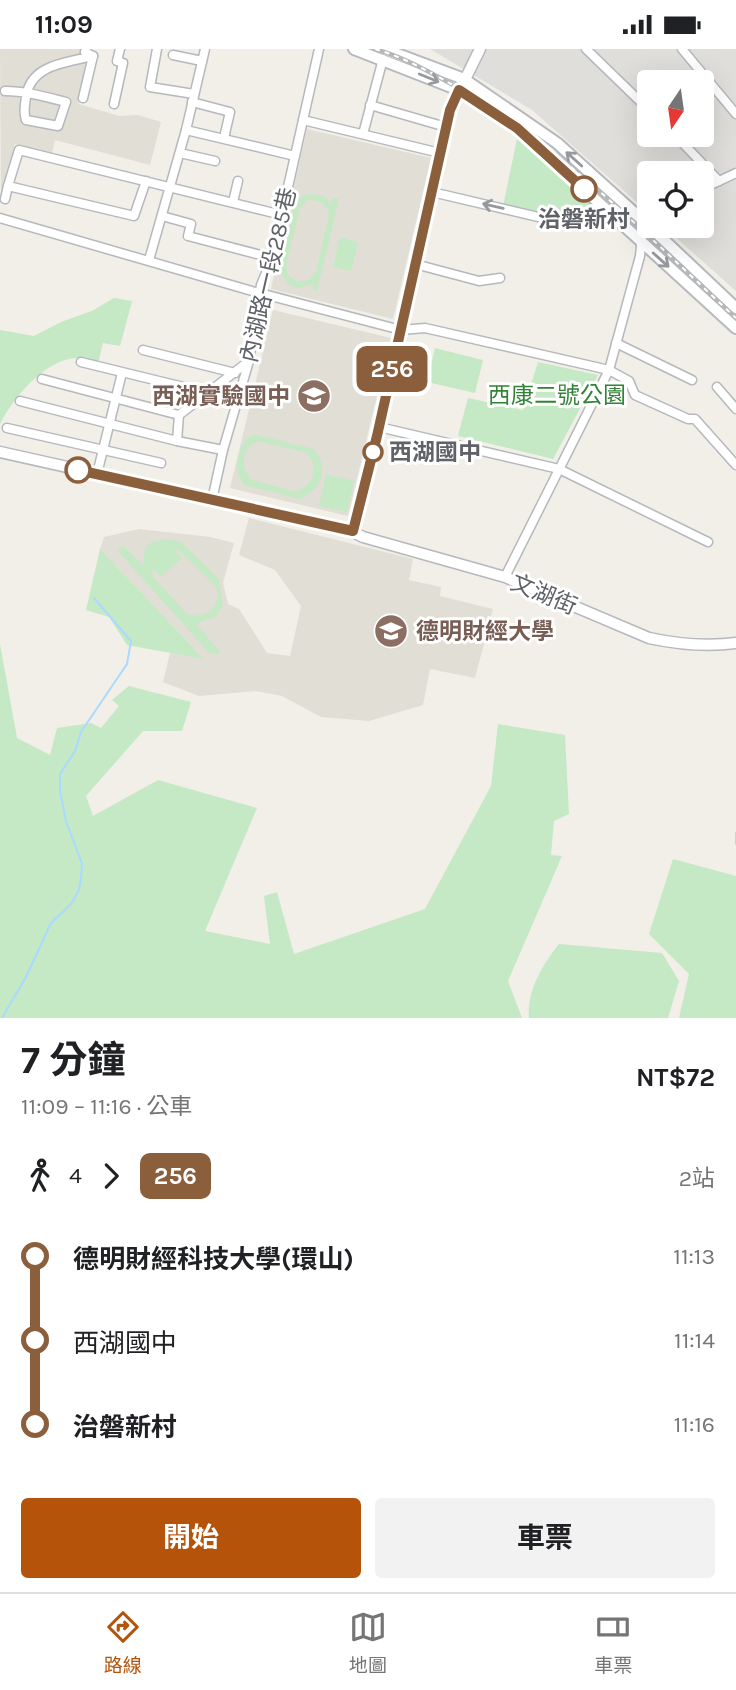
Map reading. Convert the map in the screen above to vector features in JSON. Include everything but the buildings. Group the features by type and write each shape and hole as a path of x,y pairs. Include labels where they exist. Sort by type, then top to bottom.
{"main road":[{"path":"354,49 383,54 462,85 557,143 637,212"},
{"path":"462,85 517,128 736,328"},
{"path":"665,238 736,308"}],"street":[{"path":"86,49 85,52 93,56"},
{"path":"114,104 123,63 117,61 120,49"},
{"path":"157,49 150,87 193,98 230,112 224,138"},
{"path":"149,260 180,153 205,49"},
{"name":"內湖路一段285巷","path":"212,501 223,450 249,361 260,293 272,258 319,49"},
{"path":"353,531 450,110 480,49"},
{"path":"586,49 637,98"},
{"path":"682,49 736,114"},
{"path":"363,134 383,54"},
{"path":"173,55 202,61"},
{"path":"5,91 27,93 66,101 58,126 26,120 24,115 27,93 29,85 41,70 93,56"},
{"path":"83,98 93,56"},
{"path":"370,105 446,127"},
{"path":"303,120 440,153"},
{"path":"186,130 295,156"},
{"path":"686,147 719,181"},
{"path":"5,199 19,150 282,215"},
{"path":"180,153 215,161"},
{"path":"714,183 736,173"},
{"path":"8,186 134,216 146,181"},
{"path":"233,202 238,181"},
{"path":"432,191 568,224 576,224 600,203"},
{"path":"162,216 191,224 188,236 272,258"},
{"path":"0,218 260,293 401,330 425,328 609,370 629,381 635,395 688,419 695,419 736,465"},
{"path":"505,577 609,370 640,256 642,238"},
{"path":"415,264 479,281 500,278"},
{"path":"616,343 692,380"},
{"path":"143,350 235,373"},
{"path":"178,415 249,361"},
{"path":"81,362 208,393"},
{"path":"97,474 122,373"},
{"path":"42,379 178,415"},
{"path":"718,387 736,409"},
{"path":"20,401 223,450"},
{"path":"177,441 178,415"},
{"path":"379,427 559,469 708,542"},
{"path":"7,428 102,447 161,463"},
{"name":"文湖街","path":"0,452 353,531 363,537 505,577 649,638 665,642 720,646 736,643"}],"shaded area":[{"path":"0,49 87,49 89,58 79,104 119,116 138,115 161,122 150,165 55,140 52,153 15,144 1,203"},
{"path":"430,49 736,49 736,291 676,238 714,238 714,161 637,161 637,202 532,110"},
{"path":"307,129 431,158 393,319 271,289"},
{"name":"西湖實驗國中","path":"273,310 391,338 348,516 230,488"},
{"name":"德明財經大學","path":"249,518 413,559 409,580 441,587 440,596 493,609 475,678 430,669 423,705 369,721 321,717 282,696 256,691 199,696 163,682 170,653 203,658 100,549 104,537 139,529 211,537 234,543 223,583 228,604 239,609 267,653 290,656 301,606 275,570 239,555"}],"green space":[{"path":"518,134 599,206 580,224 503,206"},
{"path":"304,195 325,197 331,204 333,198 339,199 317,291 312,289 313,284 298,288 288,283 281,267 295,203","holes":["308,200 325,205 329,215 316,272 309,280 298,282 288,275 286,265 300,208"]},
{"path":"340,237 358,242 351,271 333,267"},
{"path":"114,298 132,301 120,346 103,343 98,363 76,358 52,365 21,392 0,424 0,330 34,336 61,322 92,311"},
{"path":"435,348 483,360 475,393 427,382"},
{"name":"西康二號公園","path":"538,362 598,375 553,459 458,436 468,398 523,410"},
{"path":"254,434 314,449 322,464 318,484 299,499 245,485 238,474 237,463 246,439","holes":["259,441 307,453 313,465 313,476 295,492 250,479 245,468 246,452"]},
{"path":"326,474 354,481 347,512 319,506"},
{"path":"166,539 181,542 219,579 223,605 216,616 196,624 221,653 210,654 118,551 123,545 143,565 145,548 152,542","holes":["173,548 179,550 216,587 217,600 205,614 186,613 153,577 152,568 161,577 182,558"]},
{"path":"100,549 204,659 127,645 109,617 86,610"},
{"path":"0,644 17,738 50,755 57,728 91,723 101,728 119,706 112,700 129,686 191,702 182,731 143,731 86,796 93,816 158,780 257,808 205,931 270,944 264,896 277,892 294,954 425,909 491,786 498,724 565,735 569,814 554,821 551,855 562,856 508,981 522,1018 0,1018"},
{"path":"673,859 736,876 736,1018 679,1018 689,974 649,934"},
{"path":"559,944 662,953 679,981 668,1018 529,1018 533,988 547,960"}],"waterway":[{"path":"2,1018 26,977 51,923 71,904 81,880 82,864 66,821 60,791 60,774 75,751 81,732 127,664 131,641 94,598"},
{"path":"736,833 736,844"}],"railway":[{"path":"375,49 405,60 444,80 530,135 601,193 736,318"}],"bus line":[{"name":"256","path":"78,470 353,531 450,110 459,90 517,128 584,189"}],"place":[{"name":"治磐新村","path":"584,189"},
{"name":"西湖實驗國中","path":"314,396"},
{"name":"西湖國中","path":"373,452"},
{"name":"德明財經大學","path":"391,631"}]}
